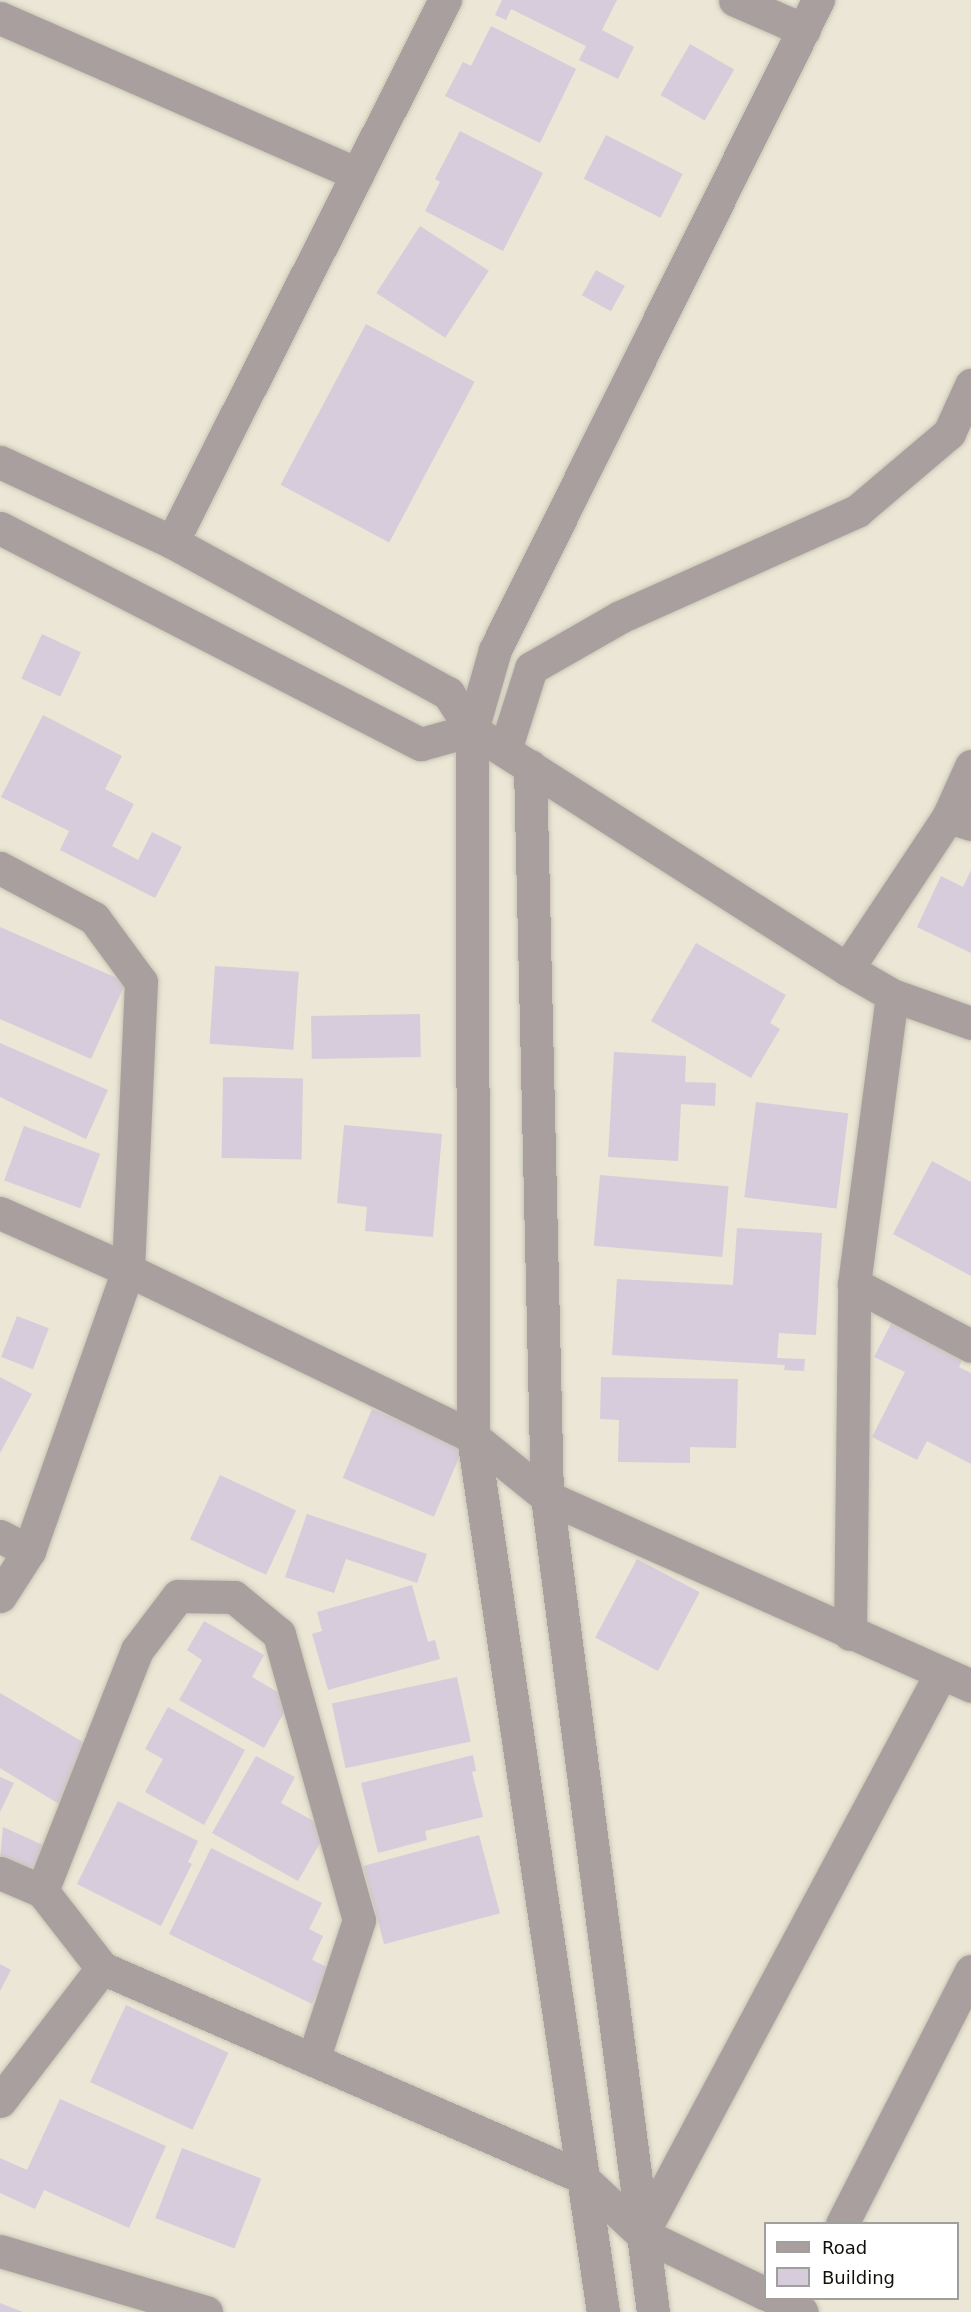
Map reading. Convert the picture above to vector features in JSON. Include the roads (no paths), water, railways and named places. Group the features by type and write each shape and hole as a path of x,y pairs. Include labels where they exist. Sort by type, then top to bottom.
{"street":[{"path":"172,542 445,0"},
{"path":"735,0 804,30"},
{"path":"603,2312 580,2176 473,1437 472,730 495,651 818,0"},
{"path":"0,18 357,174"},
{"path":"653,2312 547,1497 517,758 531,668 620,617 857,511 949,433 971,385"},
{"path":"0,462 172,542 448,693 472,730 847,969 892,995 971,1023"},
{"path":"0,528 421,744 472,730"},
{"path":"847,969 960,821 971,766"},
{"path":"0,867 94,918 141,982 128,1270 29,1551 0,1596"},
{"path":"850,1634 854,1284 892,995"},
{"path":"0,1213 128,1270 473,1437 547,1497 971,1686"},
{"path":"854,1284 971,1346"},
{"path":"0,1536 29,1551"},
{"path":"42,1891 137,1650 178,1596 234,1597 279,1634 359,1920 313,2060"},
{"path":"642,2234 941,1672"},
{"path":"0,1873 42,1891 102,1968 580,2176 642,2234 764,2294"},
{"path":"0,2101 102,1968"},
{"path":"843,2222 971,1971"},
{"path":"0,2251 206,2312"}]}
